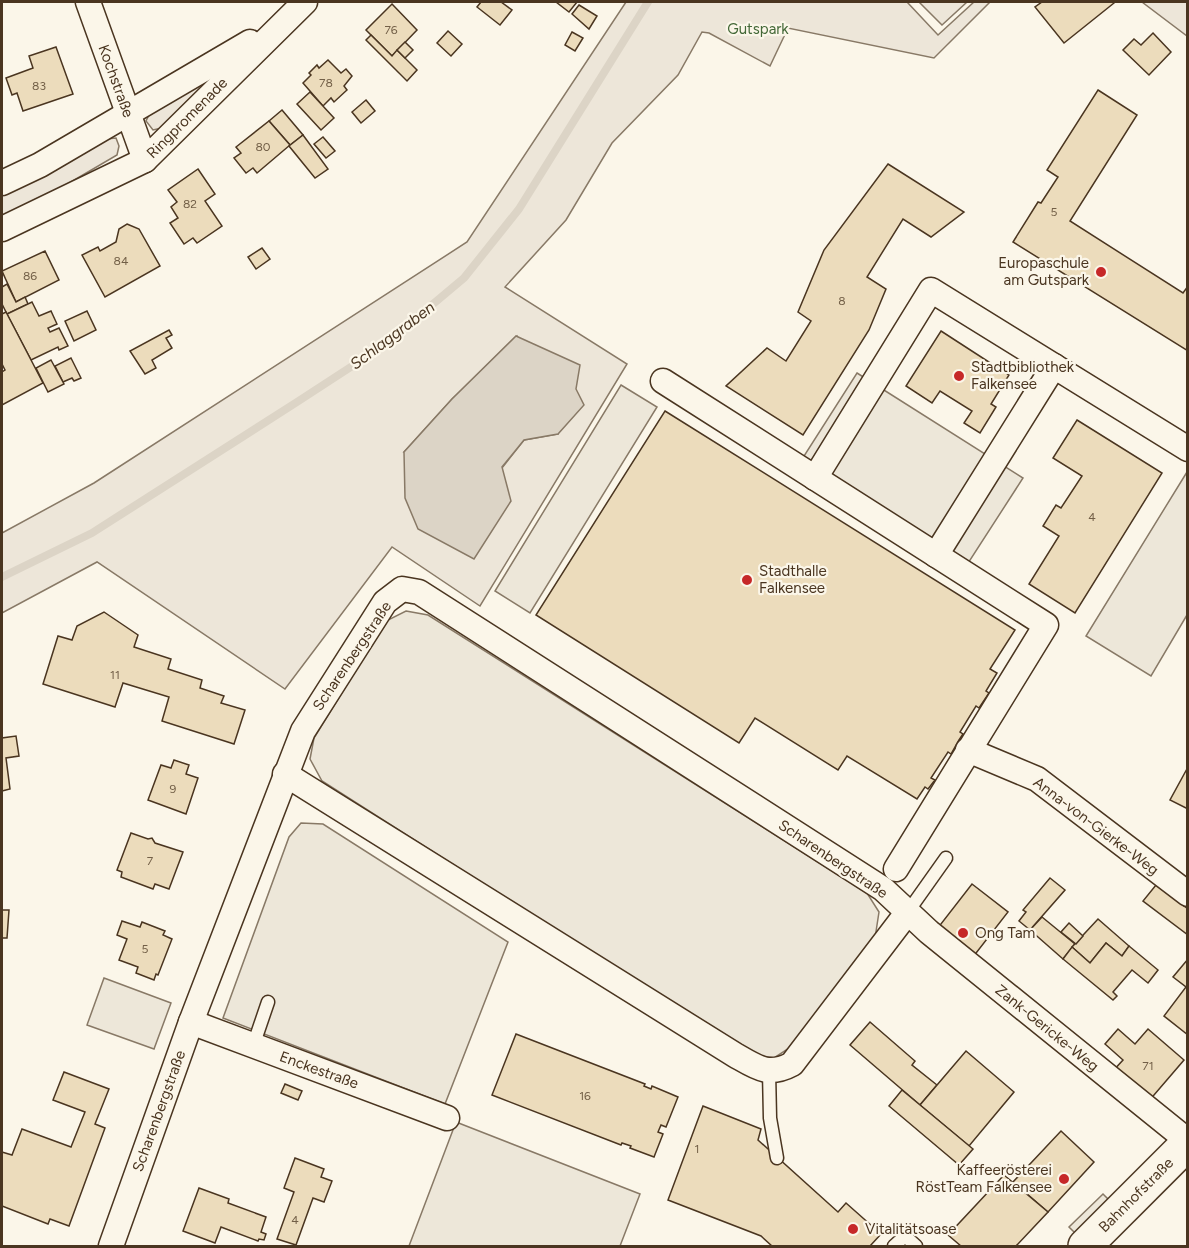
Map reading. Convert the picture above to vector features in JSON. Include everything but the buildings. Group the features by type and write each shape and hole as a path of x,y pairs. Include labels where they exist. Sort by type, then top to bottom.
{"street":[{"name":"Kochstraße","path":"88,2 145,160"},
{"name":"Ringpromenade","path":"2,183 40,165 242,47 298,8"},
{"name":"Ringpromenade","path":"2,229 145,160 298,8"},
{"path":"815,478 931,290 1188,449"},
{"path":"936,555 1054,366"},
{"path":"663,381 1046,625 896,869"},
{"name":"Scharenbergstraße","path":"111,1246 191,1022 303,731 385,602 402,589 419,592 883,889 907,913"},
{"name":"Anna-von-Gierke-Weg","path":"968,750 1037,779 1188,894"},
{"path":"285,774 735,1055 756,1067 769,1071 783,1069 792,1064 907,913"},
{"name":"Zank-Gericke-Weg","path":"907,913 1188,1142"},
{"name":"Enckestraße","path":"191,1022 447,1118"},
{"name":"Bahnhofstraße","path":"1085,1246 1188,1142"}],"lane":[{"path":"907,913 946,858"},
{"path":"252,1046 268,1002"},
{"path":"769,1071 770,1118 777,1158"},
{"path":"894,1246 905,1236 916,1246"}],"green space":[{"name":"Gutspark","path":"626,2 907,2 938,35 974,2 990,2 934,58 788,28 770,66 709,33 702,32 678,75 612,143 566,220 505,287 627,364 480,606 392,547 285,689 97,562 2,613 2,533 94,483 467,242","holes":["517,336 558,434 524,440 502,468 404,452 452,399"]},
{"path":"919,2 967,2 942,25"},
{"path":"1142,2 1187,2 1187,36"},
{"path":"223,67 166,127 153,130 146,121 151,111"},
{"path":"116,138 119,146 117,155 2,219 2,195 40,178 106,139"}],"shaded area":[{"path":"516,336 580,365 576,389 584,405 558,434 524,440 502,467 511,501 474,559 418,529 405,498 404,452 452,399"},
{"path":"857,373 1023,478 963,571 797,467"},
{"path":"621,385 657,407 530,613 495,591"},
{"path":"1187,472 1187,615 1151,676 1086,636"},
{"path":"406,611 428,615 867,893 879,912 875,938 797,1043 774,1058 752,1055 322,781 310,759 314,738 386,621"},
{"path":"301,823 323,824 508,942 445,1104 223,1018 289,837"},
{"path":"104,978 171,1003 154,1049 87,1025"},
{"path":"456,1122 640,1194 620,1246 409,1246"},
{"path":"1103,1194 1109,1200 1075,1233 1069,1227"}],"waterway":[{"name":"Schlaggraben","path":"2,577 92,533 297,402 383,346 464,278 519,209 648,2"}],"place":[{"name":"Europaschule am Gutspark","path":"1101,272"},
{"name":"Stadtbibliothek Falkensee","path":"959,376"},
{"name":"Stadthalle Falkensee","path":"747,580"},
{"name":"Ong Tam","path":"963,933"},
{"name":"Kaffeerösterei RöstTeam Falkensee","path":"1064,1179"},
{"name":"Vitalitätsoase","path":"853,1229"}]}
